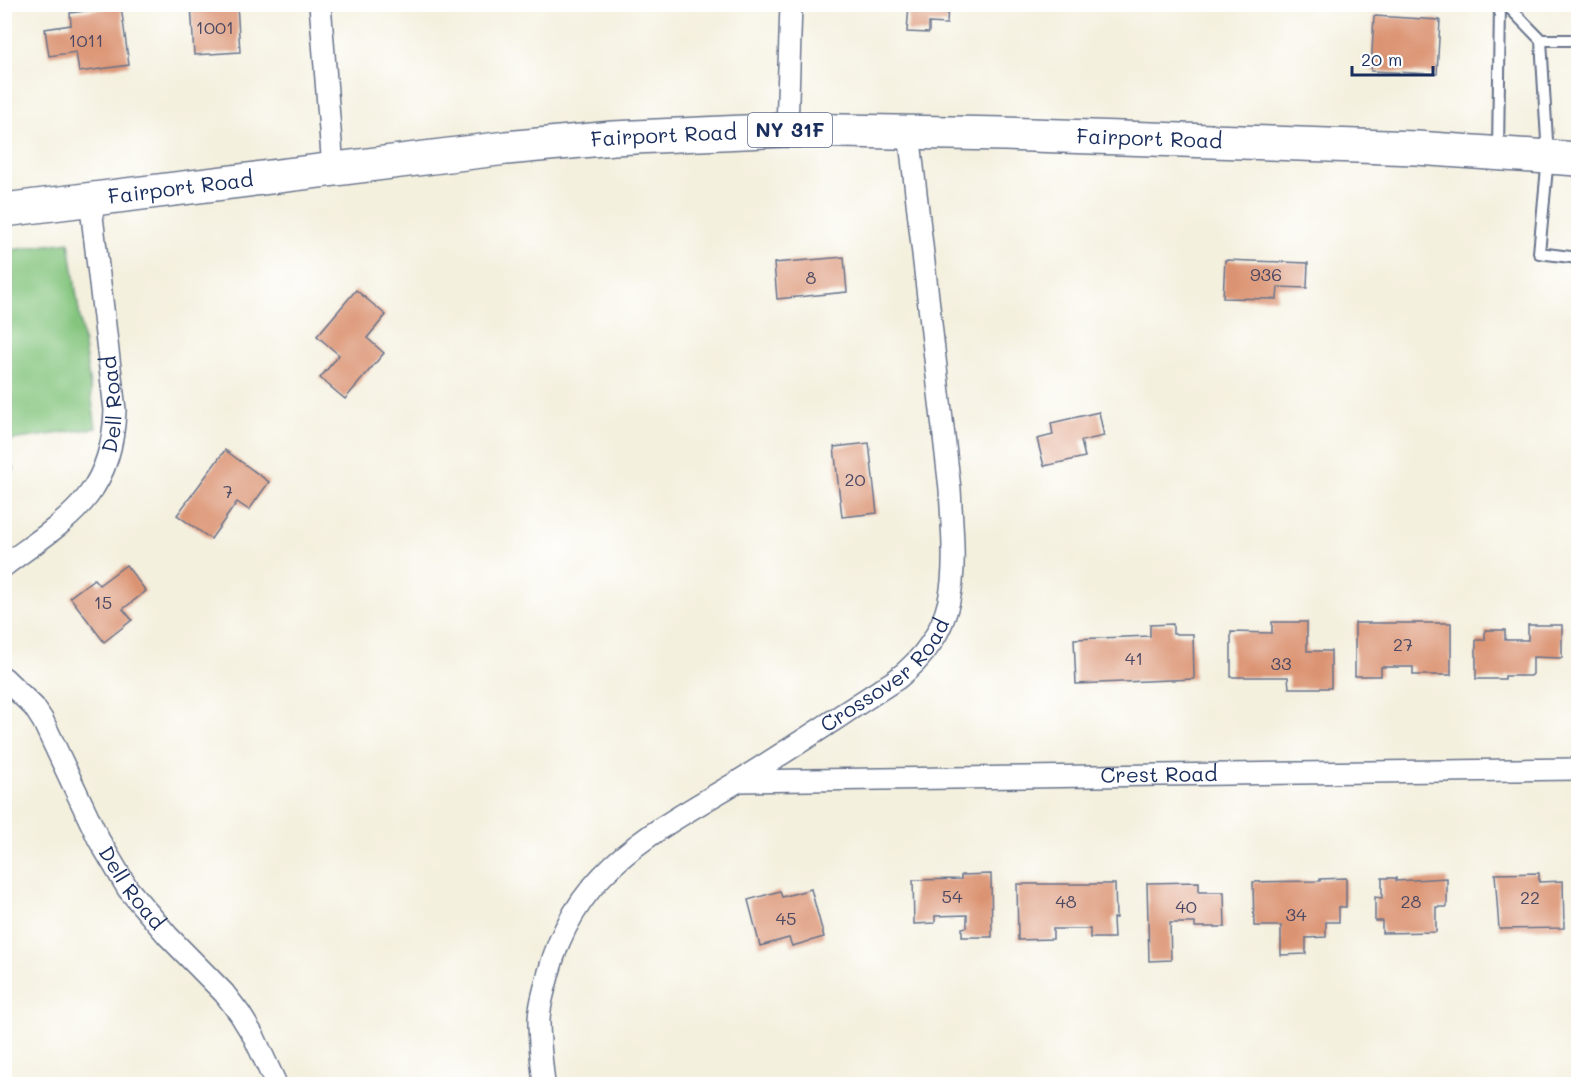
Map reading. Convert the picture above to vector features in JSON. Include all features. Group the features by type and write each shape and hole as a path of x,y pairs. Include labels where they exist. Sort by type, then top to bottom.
{"main road":[{"name":"Fairport Road","path":"4,210 506,148 613,138 787,130 1416,148 1563,158"}],"street":[{"path":"320,4 333,168"},
{"path":"787,130 791,4"},
{"name":"Crossover Road","path":"544,1084 539,1020 553,955 561,936 584,897 607,869 675,818 738,781 897,679 917,664 930,648 946,616 952,581 950,489 909,132"},
{"name":"Dell Road","path":"4,566 71,516 86,500 109,457 114,434 114,410 90,198"},
{"name":"Dell Road","path":"4,678 34,707 43,722 99,840 128,889 168,936 224,993 240,1014 254,1037 276,1084"},
{"name":"Crest Road","path":"738,781 1578,769"}],"lane":[{"path":"1498,153 1500,4"},
{"path":"1506,4 1541,40 1563,158 1539,253 1578,258"},
{"path":"1541,40 1578,40"}],"green space":[{"path":"69,242 96,428 5,441 5,251"}],"building":[{"path":"191,4 237,4 240,52 194,55"},
{"path":"909,4 948,4 947,24 929,23 929,33 907,32"},
{"path":"121,6 129,65 79,72 76,52 49,56 45,29 71,25 70,13"},
{"path":"1374,16 1440,20 1437,74 1371,71"},
{"path":"844,257 847,292 777,299 774,263"},
{"path":"1225,260 1308,263 1307,288 1278,287 1277,299 1223,298"},
{"path":"356,290 386,315 367,338 384,353 345,399 320,378 339,355 317,336"},
{"path":"1099,412 1104,436 1081,441 1085,457 1044,466 1037,439 1053,435 1051,423"},
{"path":"869,443 877,513 842,517 834,447"},
{"path":"4,449 11,449 11,469 4,468"},
{"path":"225,450 269,482 249,510 237,502 211,539 177,515"},
{"path":"126,565 146,591 123,609 132,620 104,642 70,597 94,579 99,585"},
{"path":"1272,622 1307,622 1307,651 1331,651 1331,688 1289,688 1288,677 1231,677 1231,632 1272,633"},
{"path":"1355,623 1451,623 1451,675 1413,675 1413,667 1381,667 1381,676 1355,676"},
{"path":"1173,624 1173,634 1193,634 1194,679 1076,684 1074,639 1150,636 1150,625"},
{"path":"1528,625 1562,625 1562,658 1533,657 1531,676 1476,679 1476,640 1485,640 1485,630 1505,630 1505,640 1528,640"},
{"path":"1539,873 1539,882 1563,881 1564,928 1499,929 1495,874"},
{"path":"991,874 992,937 962,937 962,928 967,927 967,915 935,916 935,923 914,924 913,880 961,879 961,875"},
{"path":"1346,878 1346,907 1339,907 1339,922 1326,922 1326,937 1306,938 1306,954 1281,955 1281,926 1254,926 1253,882 1320,881 1320,879"},
{"path":"1382,878 1396,878 1396,881 1447,878 1447,907 1436,907 1436,932 1382,933 1382,921 1375,921 1375,897 1382,898"},
{"path":"1199,882 1199,892 1224,892 1225,927 1195,927 1195,923 1170,923 1171,960 1149,961 1147,883"},
{"path":"1017,884 1115,884 1114,938 1090,938 1090,929 1053,929 1053,939 1018,940"},
{"path":"811,889 824,937 792,946 789,938 760,946 748,900 780,891 782,897"}]}
